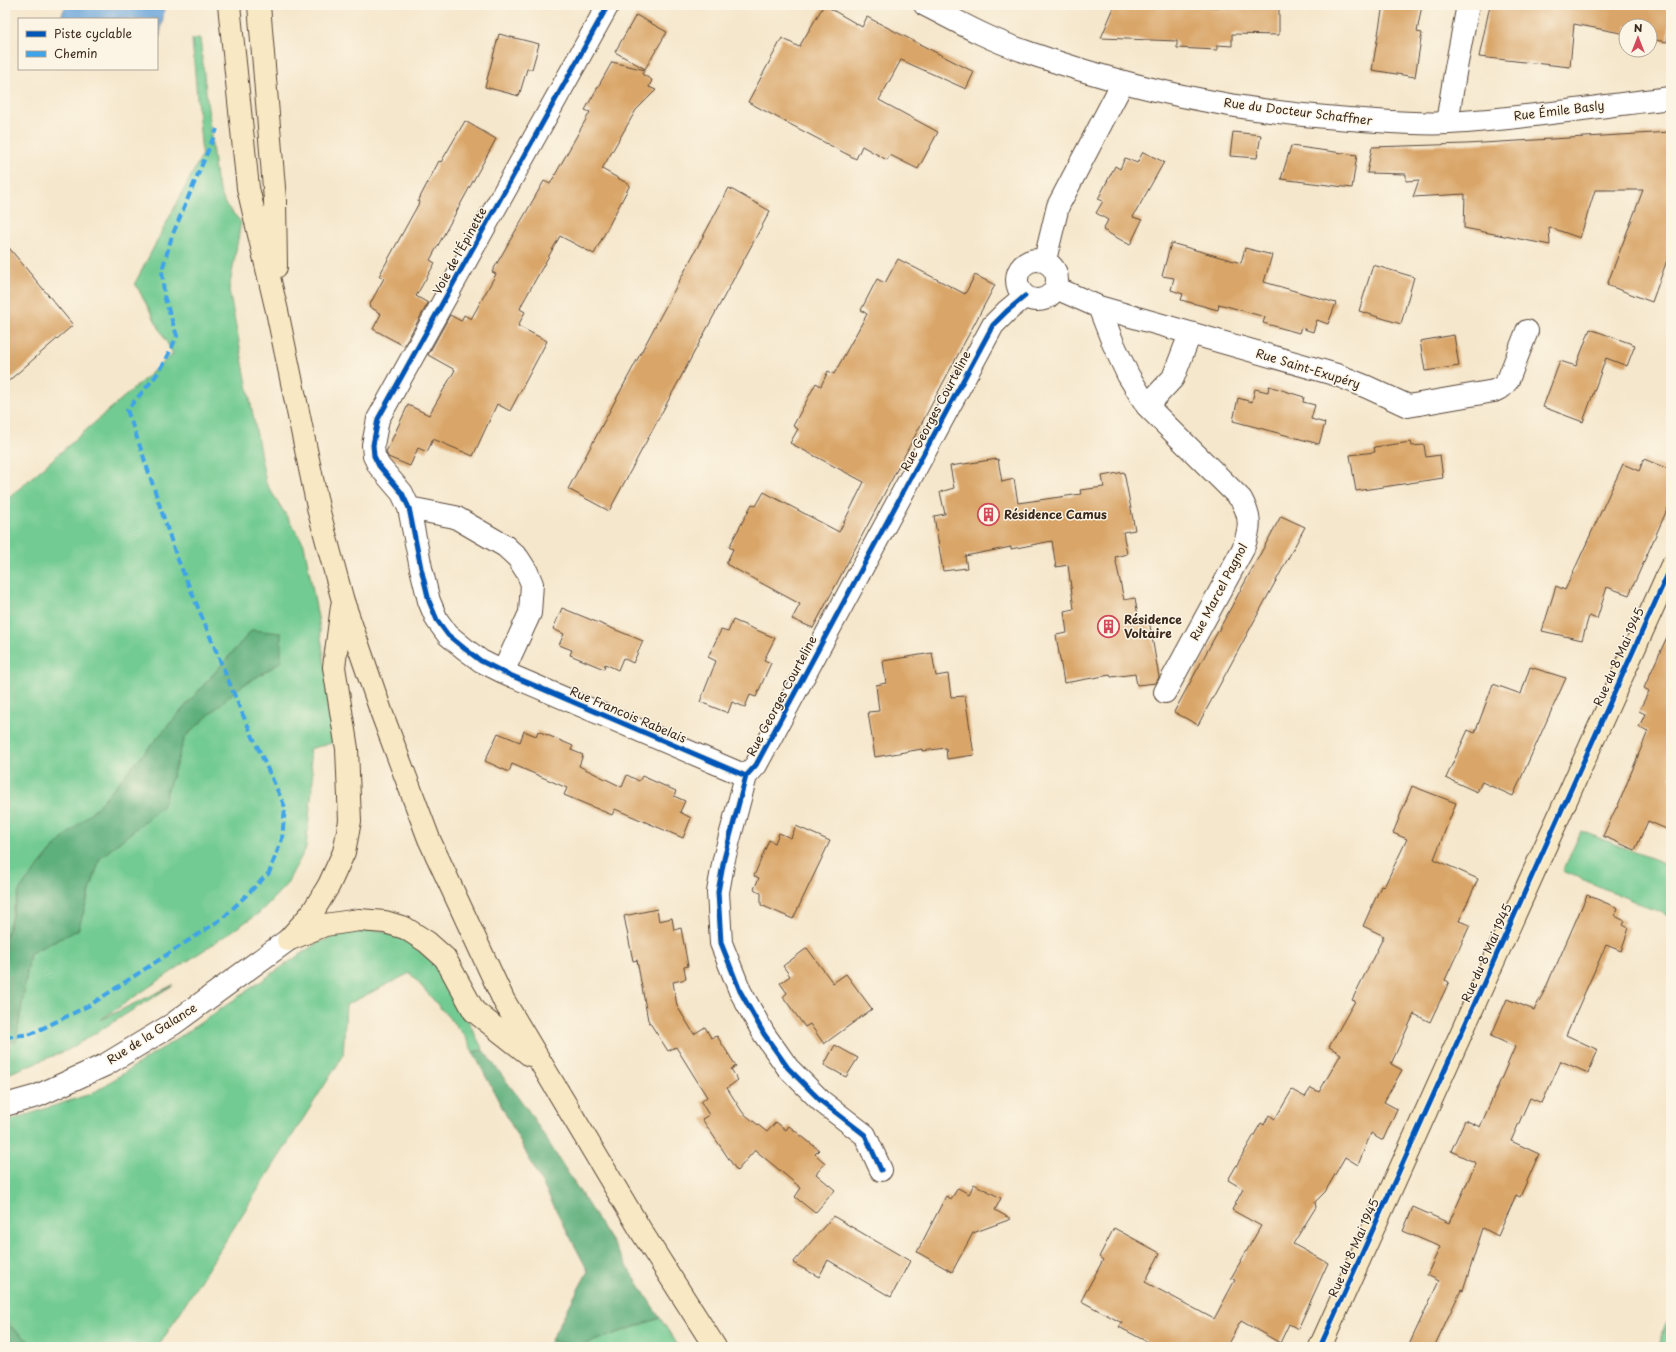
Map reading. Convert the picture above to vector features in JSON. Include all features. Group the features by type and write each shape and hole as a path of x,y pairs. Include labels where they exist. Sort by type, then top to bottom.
{"main road":[{"path":"229,5 248,188 277,311 319,512 343,601 382,714 429,839 504,1001 643,1234 715,1347"},
{"path":"259,5 275,200 277,311"},
{"name":"Rue du 8 Mai 1945","path":"1320,1347 1671,567"},
{"path":"288,940 312,913 329,885 344,852 350,821 347,749 334,667 343,601"},
{"path":"288,940 325,924 359,920 385,922 405,928 427,942 446,958 474,1011 539,1062"}],"street":[{"name":"Voie de l'Épinette","path":"503,672 481,661 465,649 448,635 437,620 428,594 409,508 402,493 379,466 374,456 373,445 378,419 608,5"},
{"name":"Rue du Docteur Schaffner","path":"925,5 988,36 1048,60 1123,82 1182,96 1250,109 1331,118 1393,122 1447,123"},
{"path":"1447,123 1468,5"},
{"path":"1045,260 1058,206 1123,82"},
{"name":"Rue Émile Basly","path":"1447,123 1498,119 1671,98"},
{"path":"1031,260 1045,260 1052,264 1056,272 1058,280 1056,288 1046,298 1032,300 1025,296 1017,283 1017,276 1020,268 1031,260"},
{"name":"Rue Saint-Exupéry","path":"1056,288 1099,307 1337,375 1408,406 1494,391 1502,387 1508,380 1527,331"},
{"name":"Rue Georges Courteline","path":"881,1170 865,1135 821,1101 788,1068 764,1034 740,991 721,943 718,892 724,859 746,776 756,765 994,325 1007,311 1025,296"},
{"name":"Rue Marcel Pagnol","path":"1099,307 1113,343 1128,375 1147,406 1240,499 1250,519 1248,533 1243,549 1165,692"},
{"path":"1147,406 1173,378 1190,334"},
{"path":"409,508 455,517 505,546 518,558 527,572 532,584 530,613 503,672"},
{"name":"Rue Francois Rabelais","path":"503,672 746,776"},
{"name":"Rue de la Galance","path":"5,1105 37,1096 112,1060 174,1024 288,940"}],"green space":[{"path":"200,38 216,180 225,204 241,222 229,290 266,483 304,544 319,623 336,742 309,749 313,778 306,848 286,885 259,913 100,1020 173,985 68,1050 5,1075 5,1043 16,1042 30,953 78,930 100,858 162,807 185,737 237,689 281,662 252,630 97,807 57,844 20,889 5,939 5,501 173,354 135,283 202,155 192,39"},
{"path":"252,630 281,633 281,662 237,689 185,737 162,807 100,858 78,930 30,953 16,1042 5,1043 5,939 20,889 57,844 97,807"},
{"path":"1581,831 1671,866 1671,917 1563,871"},
{"path":"379,930 407,940 436,965 461,1007 483,1050 473,1052 464,1035 410,973 346,1005 343,1056 158,1347 36,1347 5,1322 5,1122 93,1093 187,1032 317,943 349,931"},
{"path":"483,1050 528,1110 660,1318 577,1347 551,1340 588,1271 473,1052"},
{"path":"1671,1314 1671,1347 1657,1347"},
{"path":"660,1318 679,1347 577,1347"},
{"path":"5,1322 36,1347 5,1347"},
{"path":"551,1340 577,1347 548,1347"}],"water":[{"path":"66,5 165,5 158,47 158,18 61,17"}],"building":[{"path":"824,5 862,27 867,17 974,72 966,89 901,60 879,100 938,132 918,169 890,155 887,160 862,146 856,159 748,102 782,38 799,47"},
{"path":"1115,5 1178,5 1233,8 1233,5 1279,5 1279,35 1232,34 1232,46 1217,45 1217,50 1177,48 1177,41 1101,38"},
{"path":"1383,5 1422,5 1417,32 1422,33 1415,77 1372,70"},
{"path":"1490,5 1671,5 1667,42 1658,40 1658,18 1618,18 1618,32 1574,24 1570,67 1479,57"},
{"path":"636,15 667,32 645,69 615,52"},
{"path":"499,34 539,44 532,69 527,69 519,96 485,87"},
{"path":"612,62 645,70 642,74 652,80 649,87 656,90 636,110 602,169 630,185 594,254 560,236 522,304 520,309 525,312 518,326 547,341 510,411 497,404 473,456 433,439 427,452 418,448 410,466 388,457 386,452 408,405 429,415 455,370 428,355 450,315 461,321 464,315 471,319 496,274 492,272 544,181 550,184 590,112 585,110"},
{"path":"465,121 496,139 430,260 435,263 416,296 428,303 404,346 373,329 381,314 369,306 384,278 379,276 419,203 418,201 439,161 441,162"},
{"path":"1233,132 1261,135 1257,158 1230,156"},
{"path":"1671,132 1671,249 1652,302 1607,285 1643,190 1595,190 1580,238 1549,227 1550,245 1464,228 1465,194 1413,197 1419,180 1406,181 1406,174 1367,173 1372,147 1466,144"},
{"path":"1291,146 1357,155 1352,188 1281,179"},
{"path":"1143,152 1164,162 1133,217 1142,220 1130,245 1103,230 1108,220 1096,213 1103,201 1098,199 1115,166 1120,169 1125,158 1137,163"},
{"path":"729,188 770,211 609,511 568,489"},
{"path":"5,243 73,325 5,384"},
{"path":"1171,243 1241,263 1245,248 1272,255 1264,282 1336,303 1328,324 1317,320 1313,332 1301,328 1299,333 1263,323 1265,317 1219,304 1218,310 1181,300 1183,294 1171,290 1174,278 1162,276"},
{"path":"898,259 965,294 975,275 995,285 813,628 792,619 800,604 726,564 733,549 729,547 752,504 756,506 764,492 839,532 864,482 790,443 798,429 793,426 816,383 821,386 828,371 834,374 867,314 861,310 877,279 885,283"},
{"path":"1373,265 1414,277 1401,324 1359,311"},
{"path":"1590,329 1635,345 1627,366 1606,358 1583,422 1543,407 1560,361 1576,366"},
{"path":"1454,335 1459,366 1425,371 1420,341"},
{"path":"1269,386 1304,397 1303,402 1315,405 1311,419 1325,423 1319,444 1233,421 1238,398 1252,402 1255,389 1268,392"},
{"path":"1411,442 1412,446 1424,445 1426,457 1440,455 1443,478 1356,491 1350,455 1375,452 1374,447"},
{"path":"998,459 1002,482 1014,479 1018,503 1081,494 1080,490 1104,487 1102,476 1124,472 1135,530 1123,532 1127,554 1115,557 1124,600 1135,598 1139,622 1149,620 1159,677 1156,683 1137,685 1135,674 1111,677 1110,675 1064,683 1056,635 1067,633 1064,611 1074,609 1068,565 1056,567 1052,541 965,556 967,568 943,571 934,516 945,514 940,492 954,488 950,466"},
{"path":"1644,459 1671,470 1671,501 1629,595 1607,587 1597,619 1589,616 1582,640 1542,631 1556,586 1565,590 1623,464 1639,471"},
{"path":"1281,516 1305,527 1198,725 1174,712"},
{"path":"562,608 643,641 633,663 623,658 618,670 605,664 604,669 570,655 572,650 559,645 564,634 553,629"},
{"path":"733,620 775,638 764,660 771,663 756,697 750,695 745,707 732,702 728,713 700,702 716,661 708,657 721,630 728,632"},
{"path":"1671,628 1671,831 1648,821 1635,850 1603,836 1617,808 1648,731 1639,727 1645,714 1639,711 1649,691 1644,688"},
{"path":"932,653 936,676 948,674 951,697 965,696 974,755 947,759 946,748 922,751 922,749 875,757 868,712 879,711 876,685 886,683 883,661"},
{"path":"1530,667 1566,678 1513,796 1482,782 1477,792 1446,778 1468,730 1475,733 1493,684 1521,694"},
{"path":"524,731 536,736 538,731 573,746 571,750 583,755 579,766 622,787 627,775 639,781 642,776 676,791 674,796 685,801 680,812 691,818 683,838 615,809 612,815 564,795 567,788 512,764 509,772 485,761 498,733 520,742"},
{"path":"1412,786 1456,803 1434,859 1478,879 1459,921 1470,925 1445,980 1449,982 1430,1022 1414,1014 1391,1064 1402,1070 1384,1102 1397,1109 1383,1140 1371,1133 1358,1165 1345,1157 1325,1192 1315,1202 1316,1207 1293,1244 1328,1263 1298,1329 1289,1324 1280,1343 1241,1321 1226,1347 1157,1347 1119,1327 1122,1323 1081,1301 1103,1260 1099,1257 1114,1228 1160,1253 1145,1282 1214,1319 1235,1280 1231,1278 1261,1226 1232,1210 1243,1189 1228,1180 1261,1123 1264,1125 1269,1115 1275,1119 1292,1090 1305,1097 1311,1088 1319,1092 1341,1054 1329,1047 1355,1001 1352,1000 1384,936 1363,926 1381,886 1384,887 1407,839 1393,833"},
{"path":"796,826 830,841 793,919 761,905 761,893 754,889 759,878 754,876 769,840 775,843 779,833 791,838"},
{"path":"1587,895 1618,908 1615,916 1625,921 1623,925 1629,928 1621,951 1606,945 1566,1035 1598,1050 1588,1073 1561,1061 1542,1103 1530,1098 1511,1141 1539,1154 1520,1197 1516,1195 1498,1236 1483,1228 1463,1291 1461,1290 1434,1347 1408,1347 1439,1281 1427,1275 1440,1247 1403,1231 1413,1207 1449,1223 1476,1163 1451,1151 1465,1120 1480,1127 1515,1047 1491,1036 1507,999 1534,1010 1545,990"},
{"path":"657,909 659,921 672,918 674,930 681,928 688,966 684,967 686,979 673,982 677,1006 694,1034 705,1027 711,1038 717,1036 736,1066 731,1069 738,1080 727,1088 743,1113 767,1132 776,1122 786,1130 789,1126 819,1150 815,1154 825,1163 816,1174 835,1190 815,1213 795,1197 801,1188 755,1150 737,1171 702,1119 709,1115 701,1102 707,1097 676,1047 668,1051 648,1020 637,960 633,961 624,916"},
{"path":"807,948 833,983 846,974 872,1009 824,1044 810,1024 805,1027 783,997 787,993 780,983 790,976 783,966"},
{"path":"835,1045 858,1058 846,1077 824,1065"},
{"path":"974,1184 1001,1198 995,1210 1011,1219 973,1233 952,1272 917,1252 946,1196 951,1199 958,1188 969,1194"},
{"path":"833,1216 910,1261 891,1297 828,1260 819,1277 793,1263"}],"marked path":[{"path":"5,1037 31,1034 90,1005 223,918 269,873 282,839 285,807 242,713 176,555 127,410 155,377 165,362 177,336 164,296 162,270 172,236 217,129"}],"cycle path":[{"path":"608,5 378,419 373,445 374,456 379,466 402,493 409,508 429,601 437,620 448,635 481,661 503,672 746,776"},
{"path":"881,1170 865,1135 821,1101 788,1068 764,1034 740,991 721,943 718,892 724,859 746,776 756,765 993,325 1025,296"},
{"path":"1320,1347 1671,567"}],"place":[{"name":"Résidence Camus","path":"988,515"},
{"name":"Résidence Voltaire","path":"1108,627"}]}
